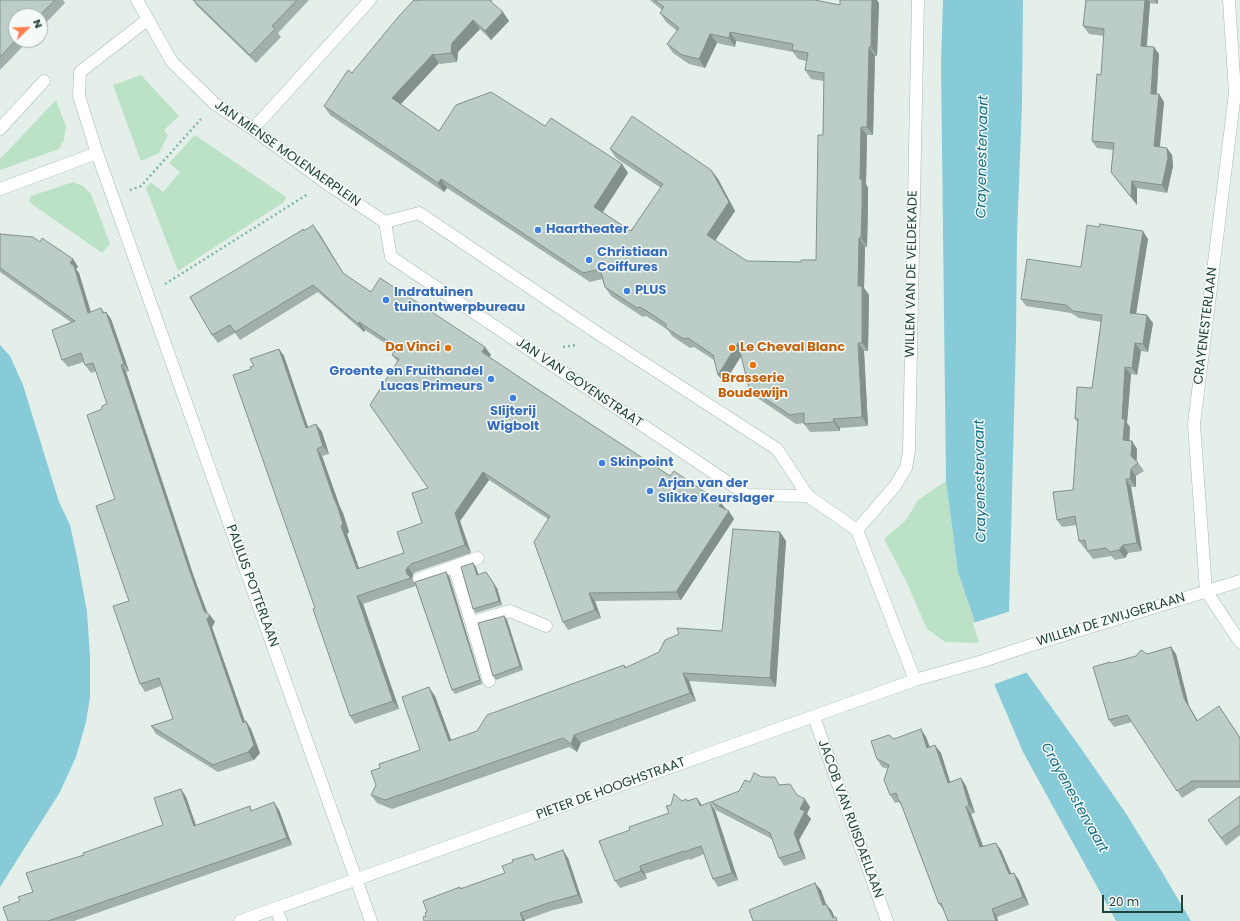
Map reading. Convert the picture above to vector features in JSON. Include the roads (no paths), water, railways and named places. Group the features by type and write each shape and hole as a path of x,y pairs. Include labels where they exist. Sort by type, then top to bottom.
{"street":[{"name":"JAN MIENSE MOLENAERPLEIN","path":"137,0 172,62 215,104 253,129 326,184 385,222"},
{"path":"253,129 370,0"},
{"name":"WILLEM VAN DE VELDEKADE","path":"857,530 895,486 906,468 909,450 918,0"},
{"name":"CRAYENESTERLAAN","path":"1229,0 1235,93 1194,424 1206,591 1240,642"},
{"path":"0,189 97,153 79,96 80,72 147,20"},
{"path":"0,130 44,81"},
{"name":"PAULUS POTTERLAAN","path":"97,153 371,921"},
{"path":"385,222 419,212 599,334 777,449 808,496 857,530 915,680"},
{"name":"JAN VAN GOYENSTRAAT","path":"385,222 391,257 747,495 808,496"},
{"path":"418,579 478,558"},
{"path":"454,566 489,681"},
{"name":"WILLEM DE ZWIJGERLAAN","path":"983,661 1240,581"},
{"path":"472,622 510,611 546,626"},
{"name":"PIETER DE HOOGHSTRAAT","path":"240,921 915,680 983,661"},
{"name":"JACOB VAN RUISDAELLAAN","path":"814,717 887,921"},
{"path":"276,909 281,921"}],"water":[{"name":"Crayenestervaart","path":"943,0 1023,0 1022,104 1017,235 1009,613 1024,669 1125,812 1191,921 1116,921 1023,752 992,679 982,643 958,572 946,481 941,64"},
{"path":"0,345 10,356 23,385 59,502 70,525 87,612 90,657 90,697 86,722 76,757 60,792 0,887"}],"place":[{"name":"Haartheater","path":"538,230"},
{"name":"Christiaan Coiffures","path":"589,260"},
{"name":"PLUS","path":"627,291"},
{"name":"Indratuinen tuinontwerpbureau","path":"386,300"},
{"name":"Da Vinci","path":"448,348"},
{"name":"Le Cheval Blanc","path":"732,348"},
{"name":"Brasserie Boudewijn","path":"753,365"},
{"name":"Groente en Fruithandel Lucas Primeurs","path":"491,379"},
{"name":"Slijterij Wigbolt","path":"513,398"},
{"name":"Skinpoint","path":"602,463"},
{"name":"Arjan van der Slikke Keurslager","path":"650,491"}]}
